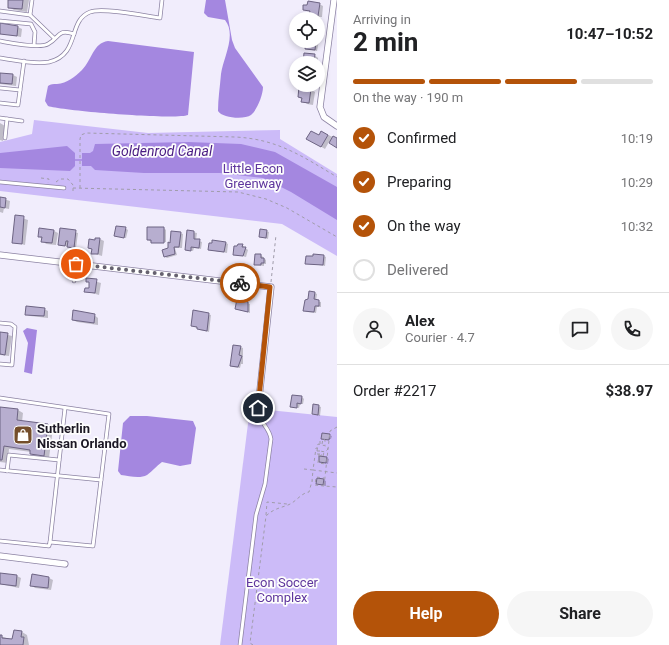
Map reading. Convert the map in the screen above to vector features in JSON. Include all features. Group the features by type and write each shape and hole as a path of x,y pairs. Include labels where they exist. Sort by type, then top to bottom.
{"street":[{"path":"334,0 320,107 324,117 337,126"},
{"path":"0,255 270,287 258,408"},
{"path":"0,556 65,564"}],"lane":[{"path":"30,15 32,0"},
{"path":"0,58 48,62 58,59 71,45 81,18 95,11 160,18 162,0"},
{"path":"0,11 30,15 54,38"},
{"path":"0,21 31,24 35,32 34,45"},
{"path":"0,41 34,45 48,44 65,31 74,34"},
{"path":"0,103 18,105 24,61"},
{"path":"0,88 20,90"},
{"path":"0,118 22,121"},
{"path":"5,138 7,119"},
{"path":"0,182 64,188"},
{"path":"74,281 76,264"},
{"path":"0,323 11,324 15,327 12,365 0,364"},
{"path":"0,398 109,414 93,546 50,542"},
{"path":"0,541 49,546 65,408"},
{"path":"240,645 256,515 265,484 271,439 270,433 258,418 258,408"},
{"path":"6,471 9,454 59,460"},
{"path":"0,470 57,477 101,480"}],"path":[{"path":"80,188 81,137 86,133 247,138 266,141 289,148 337,177"},
{"path":"41,178 49,179 48,184 50,184"},
{"path":"53,184 60,179 66,178 70,181 73,191"},
{"path":"73,188 238,192 281,205 337,237"},
{"path":"270,287 276,235"},
{"path":"324,486 330,431 337,427"},
{"path":"320,439 321,445"},
{"path":"321,445 323,439 325,440 325,445 329,449"},
{"path":"266,516 275,509 290,504 305,492 309,492 312,481 316,448 318,448 318,444 325,445"},
{"path":"317,451 329,449"},
{"path":"317,451 317,454 319,454"},
{"path":"322,451 319,454 318,463 326,464"},
{"path":"322,451 323,456"},
{"path":"327,460 331,461"},
{"path":"304,469 337,473"},
{"path":"315,481 316,477 325,478"},
{"path":"315,481 315,485 337,487"},
{"path":"253,645 250,643 267,502 290,504"}],"green space":[{"name":"Little Econ Greenway","path":"34,120 148,133 280,130 280,139 337,174 337,256 282,224 0,191 0,142 32,134"},
{"name":"Econ Soccer Complex","path":"250,408 337,417 337,645 220,645"}],"water":[{"path":"206,0 225,0 232,40 235,48 263,87 257,106 253,113 248,117 228,117 218,111 221,74 230,39 230,33 225,20 208,17 204,13"},
{"path":"108,41 194,52 188,115 163,116 119,114 48,106 45,101 48,86 67,81 74,77 82,70 96,48 103,42"},
{"path":"188,142 241,144 275,152 337,187 337,220 291,192 263,178 220,173 144,173 95,170 91,166 82,166 82,153 90,153 93,151 95,144"},
{"path":"67,146 75,153 75,166 70,171 0,168 0,153"},
{"path":"27,328 37,330 32,374 24,372 28,343 23,331"},
{"path":"130,416 147,416 193,421 196,428 191,464 180,466 162,462 147,475 141,477 121,475 118,471 123,423"}],"building":[{"path":"8,0 23,0 22,9 8,8"},
{"path":"308,1 320,3 319,12 303,10 303,5 307,5"},
{"path":"0,23 18,26 17,36 0,34"},
{"path":"305,48 315,48 315,50"},
{"path":"304,53 315,54 315,56 304,56"},
{"path":"0,73 13,74 12,84 0,83"},
{"path":"298,92 311,92 309,103 301,102 302,98 298,97"},
{"path":"311,131 319,135 321,131 328,135 321,147 306,139"},
{"path":"333,136 337,138 337,148 329,143"},
{"path":"0,197 6,198 5,208 0,207"},
{"path":"15,215 24,216 22,244 12,243"},
{"path":"116,226 126,227 124,238 114,236"},
{"path":"147,227 164,227 164,243 151,243 151,240 147,240"},
{"path":"39,228 54,230 52,243 41,242 42,237 38,237"},
{"path":"60,228 76,230 74,248 67,247 68,241 66,241 65,246 58,245"},
{"path":"260,229 267,230 266,238 259,237"},
{"path":"187,230 194,231 194,239 200,239 199,248 191,247 191,251 185,250"},
{"path":"171,231 181,232 179,247 174,247 175,254 164,257 162,250 168,248"},
{"path":"95,238 100,238 98,254 91,254 92,249 88,248 89,239 95,240"},
{"path":"212,240 226,242 224,252 208,250 209,243 212,243"},
{"path":"238,244 243,244 242,247 246,247 243,256 233,255 234,246 237,246"},
{"path":"255,254 261,254 261,258 264,258 264,263 261,263 261,265 254,265"},
{"path":"313,254 324,255 323,265 305,264 306,256 313,256"},
{"path":"86,278 97,279 95,293 84,292 85,288 89,288 89,282 86,282"},
{"path":"309,291 315,292 314,299 319,300 319,306 315,306 314,312 303,311 305,300 308,299"},
{"path":"237,299 248,302 248,312 235,309"},
{"path":"26,306 45,308 44,316 25,315"},
{"path":"73,310 95,314 94,323 72,320"},
{"path":"193,310 209,313 207,331 191,326"},
{"path":"0,332 8,333 5,355 0,354"},
{"path":"233,345 241,346 239,355 242,356 238,367 230,366"},
{"path":"292,395 302,396 301,404 297,403 297,408 290,407"},
{"path":"313,404 319,405 318,415 312,414"},
{"name":"Sutherlin Nissan Orlando","path":"0,407 18,409 17,420 48,424 44,456 30,454 30,450 4,446 2,460 0,460"},
{"path":"322,433 330,434 329,440 321,439"},
{"path":"319,456 327,457 326,463 319,462"},
{"path":"317,478 324,479 323,485 316,484"},
{"path":"0,573 17,575 16,586 0,584"},
{"path":"32,574 49,577 48,588 30,586"},
{"path":"14,630 22,631 21,637 24,637 23,645 0,645 0,635 2,635 2,638 12,639"}],"waterway":[{"name":"Goldenrod Canal","path":"74,160 82,160"}],"way so far":[{"path":"76,264 240,283"}],"place":[{"name":"Sutherlin Nissan Orlando","path":"23,435"}],"route":[{"path":"240,283 270,287 258,408"}]}
